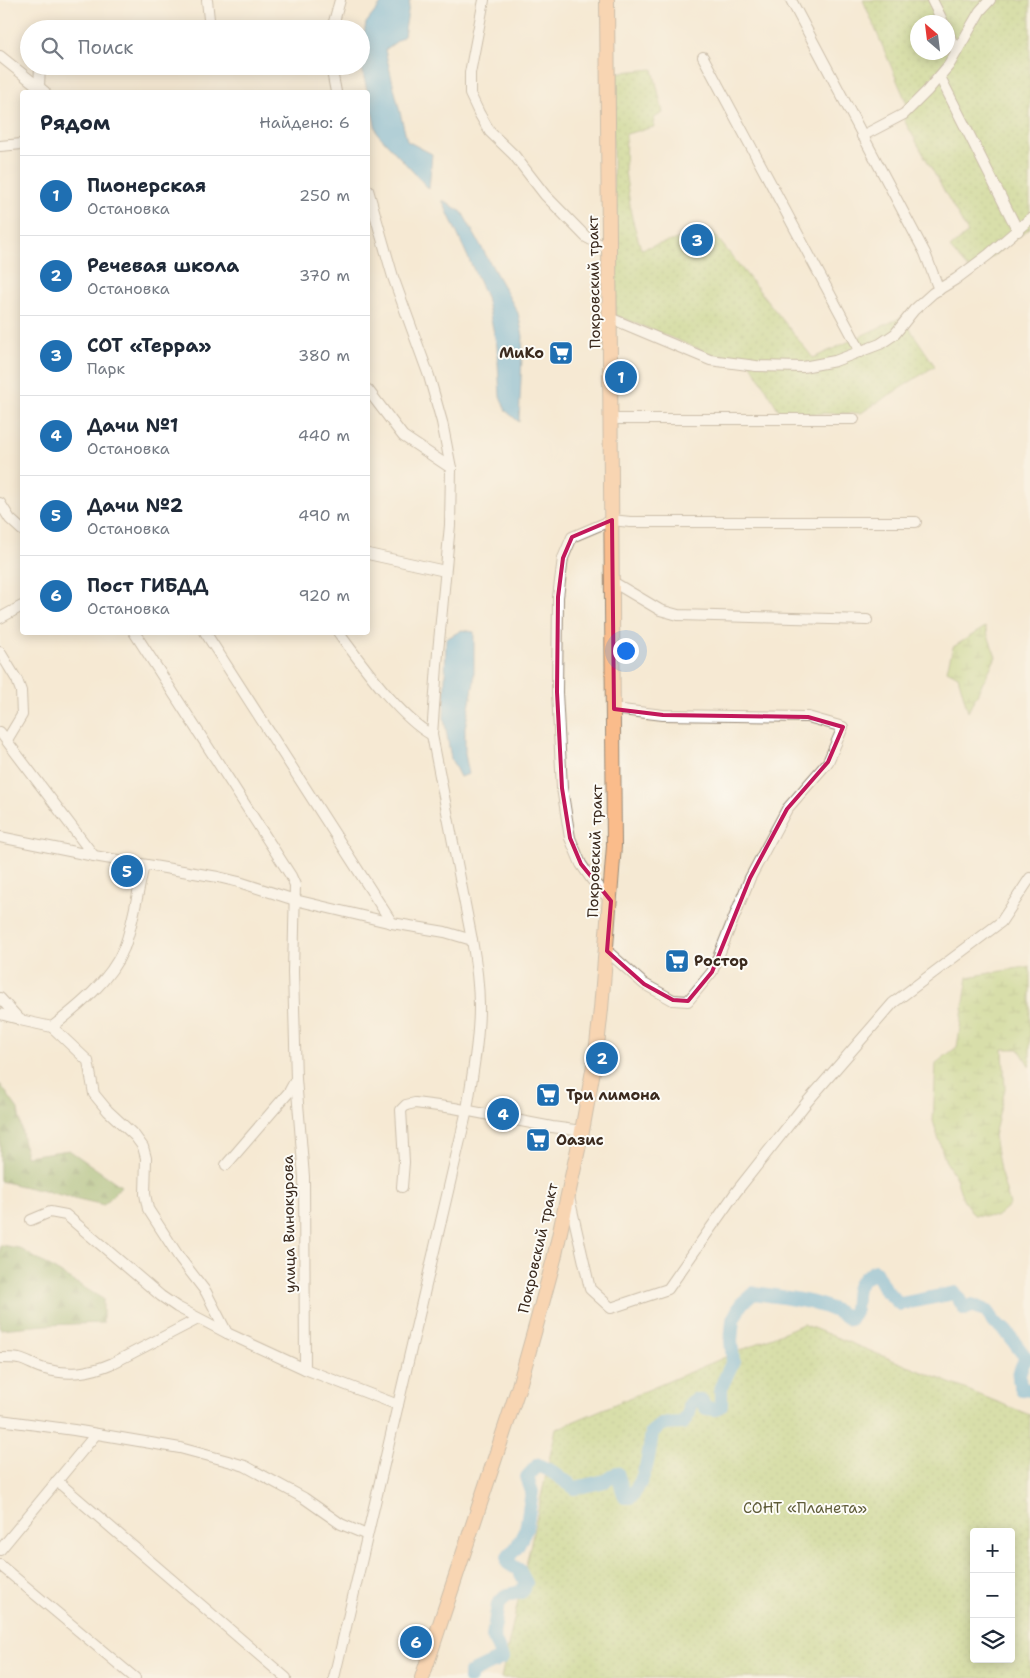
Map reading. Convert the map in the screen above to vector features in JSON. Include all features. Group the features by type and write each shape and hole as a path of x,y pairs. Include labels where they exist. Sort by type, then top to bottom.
{"main road":[{"name":"Покровский тракт","path":"422,1678 526,1362 554,1259 582,1131 596,1054 607,952 614,846 607,0"}],"street":[{"path":"207,0 209,20"},
{"path":"334,20 340,0"},
{"path":"484,0 470,72 470,94 478,113 490,132 514,155 545,195 586,237 610,250"},
{"path":"791,0 925,253 939,290"},
{"path":"932,0 940,15"},
{"path":"975,0 980,11"},
{"path":"862,136 904,114 940,77 980,11 990,0"},
{"path":"0,56 20,72"},
{"path":"704,57 861,352"},
{"path":"23,75 42,90"},
{"path":"41,75 42,90"},
{"path":"333,75 336,90"},
{"path":"940,77 1018,231"},
{"path":"0,146 20,144"},
{"path":"334,1678 467,1110 478,1037 480,1006 472,940 432,735 450,526 451,468 442,422 432,386 394,277 370,197"},
{"path":"610,318 710,360 725,363 803,367 835,361 880,344 895,334 914,310 988,255 1030,219"},
{"path":"370,393 403,436 451,468"},
{"path":"611,419 854,419"},
{"path":"0,502 10,518 20,528"},
{"path":"611,901 586,872 570,838 562,788 557,692 558,597 563,558 572,538 612,520 630,522 916,522"},
{"path":"370,554 445,571"},
{"path":"613,582 660,610 678,615 867,620"},
{"path":"0,618 20,607"},
{"name":"улица Винокурова","path":"136,635 292,876 295,885 293,972 296,1079 304,1177 305,1368"},
{"path":"207,635 392,923"},
{"path":"340,635 387,694 421,729 432,735"},
{"path":"0,652 21,690 22,715 4,736 94,856"},
{"path":"607,952 644,984 673,1000 688,1001 712,972 750,878 787,810 828,762 843,727 808,718 662,715 614,709"},
{"path":"0,836 94,856 239,882 295,900 392,923 445,932 472,940"},
{"path":"52,1027 89,996 107,976 124,948 144,865"},
{"path":"568,1193 590,1289 611,1308 668,1289 736,1192 807,1102 893,1003 1001,922 1030,878"},
{"path":"0,998 20,1020"},
{"path":"0,1014 52,1027 88,1062 94,1094 108,1112 135,1136 143,1146 146,1158 145,1194 148,1209 179,1257 206,1292 227,1333"},
{"path":"226,1165 289,1092 296,1079"},
{"path":"402,1187 404,1162 401,1110 406,1105 415,1103 467,1110 582,1131"},
{"path":"31,1220 50,1212 66,1215 161,1296 177,1307 227,1333 305,1368 398,1405"},
{"path":"0,1358 19,1359 43,1369 60,1373 78,1374 112,1364 198,1319"},
{"path":"0,1420 180,1448 228,1460 245,1466 304,1498 341,1524 367,1535"},
{"path":"0,1550 96,1434"},
{"path":"57,1481 286,1678"},
{"path":"0,1565 134,1678"}],"highlighted area":[{"path":"612,520 614,709 663,715 808,717 843,727 828,762 787,809 750,878 712,972 688,1001 673,1000 644,984 607,951 611,901 581,864 570,838 562,788 557,692 558,597 563,558 572,537"}],"green space":[{"path":"863,0 1030,0 1030,228 971,272 950,248 968,233 904,120 907,104"},
{"path":"653,69 663,113 654,118 654,127 626,134 625,171 632,218 641,249 711,230 813,358 902,317 935,366 861,413 781,414 746,356 711,357 704,351 615,315 612,73"},
{"path":"985,627 996,657 968,712 958,676 947,670 953,647"},
{"path":"1030,966 1030,1067 1019,1049 1003,1049 1005,1089 994,1136 1000,1170 1010,1205 996,1217 974,1215 963,1200 956,1178 945,1160 933,1121 936,1063 957,1047 968,977"},
{"path":"0,1084 18,1109 26,1156 69,1150 121,1186 104,1205 0,1181"},
{"path":"0,1245 19,1248 103,1299 103,1323 0,1329"},
{"name":"СОНТ «Планета»","path":"803,1324 1030,1415 1030,1678 501,1678 556,1429"}],"water":[{"path":"384,0 410,0 404,36 385,50 407,141 432,154 429,189 377,133 370,103 370,90 367,90 363,75 370,75 370,20 368,20"},
{"path":"442,200 462,212 518,313 523,336 519,422 506,411 500,396 497,347 486,297"},
{"path":"462,630 474,632 474,682 465,728 465,754 469,774 460,777 451,759 444,718 446,639"}],"waterway":[{"path":"470,1678 470,1673 502,1658 493,1636 498,1604 507,1595 521,1592 526,1583 519,1570 508,1563 508,1557 517,1547 526,1529 532,1492 527,1477 538,1465 551,1471 575,1488 605,1481 617,1473 625,1497 631,1497 643,1475 648,1459 652,1432 662,1424 683,1423 689,1413 689,1406 694,1400 701,1400 706,1408 716,1409 721,1405 721,1387 733,1361 731,1341 733,1320 741,1304 754,1293 791,1298 816,1304 850,1319 854,1312 857,1289 860,1283 875,1271 885,1290 900,1304 955,1293 965,1309 972,1305 988,1312 993,1322 1005,1330 1026,1358 1021,1369 1019,1381 1022,1389 1030,1390"}],"place":[{"name":"СОТ «Терра»","path":"697,240"},
{"name":"МиКо","path":"561,353"},
{"name":"Пионерская","path":"621,377"},
{"name":"Дачи №2","path":"127,871"},
{"name":"Ростор","path":"677,961"},
{"name":"Речевая школа","path":"602,1058"},
{"name":"Три лимона","path":"548,1095"},
{"name":"Дачи №1","path":"503,1114"},
{"name":"Оазис","path":"538,1140"},
{"name":"Пост ГИБДД","path":"416,1642"}]}
